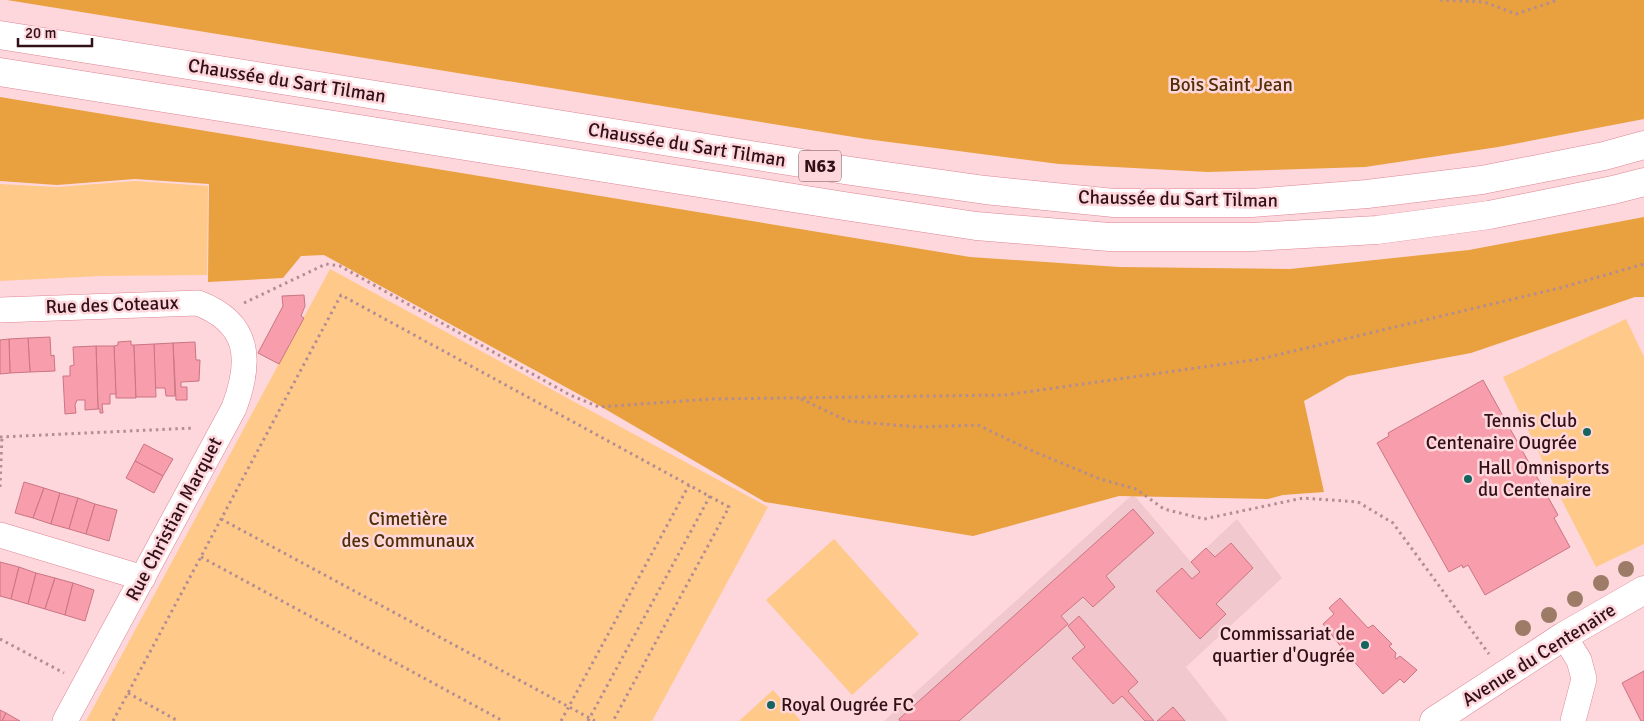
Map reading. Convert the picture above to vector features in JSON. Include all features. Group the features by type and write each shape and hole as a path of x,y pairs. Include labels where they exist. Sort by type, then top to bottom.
{"main road":[{"name":"Chaussée du Sart Tilman","path":"0,35 850,171 984,190 1114,203 1252,203 1367,194 1482,180 1604,156 1644,146"},
{"name":"Chaussée du Sart Tilman","path":"0,72 976,226 1109,237 1252,237 1377,230 1489,214 1644,182"},
{"name":"Avenue du Centenaire","path":"1434,721 1564,636 1644,590"}],"street":[{"name":"Rue des Coteaux","path":"0,310 188,302 198,303 221,314"},
{"name":"Rue Christian Marquet","path":"64,721 238,396 244,363 243,348 239,335 232,323 221,314"},
{"path":"0,535 142,578"},
{"path":"1564,636 1579,660 1584,680 1573,721"}],"path":[{"path":"1440,0 1484,2 1516,14 1558,0"},
{"path":"221,314 326,264 349,270 570,395 599,406 711,399 1005,395 1260,359 1560,288 1644,264"},
{"path":"113,721 341,295 729,507 613,721"},
{"path":"798,398 848,421 917,427 978,425 1030,450 1100,479 1136,489 1164,509 1204,519 1303,498 1358,502 1393,523 1504,675"},
{"path":"0,487 1,436 223,427"},
{"path":"561,721 689,485"},
{"path":"589,720 710,496"},
{"path":"221,519 569,707 589,720 595,721"},
{"path":"200,558 503,721"},
{"path":"0,638 84,685"},
{"path":"128,694 178,721"}],"shaded area":[{"path":"1133,494 1191,562 1237,519 1282,578 1186,667 1228,721 884,721"}],"green space":[{"name":"Bois Saint Jean","path":"7,0 1644,0 1644,119 1498,147 1365,167 1208,172 1059,164 866,139"},
{"path":"0,97 970,257 1119,267 1290,269 1469,250 1644,217 1644,297 1635,297 1471,353 1348,376 1304,401 1324,492 1283,495 1268,499 1119,496 973,536 765,502 593,402 324,255 301,256 283,278 208,282 209,184 135,179 57,185 0,181"},
{"path":"135,181 208,186 207,275 101,276 0,281 0,184 57,187"},
{"name":"Cimetière des Communaux","path":"330,269 768,507 652,721 86,721"},
{"name":"Tennis Club Centenaire Ougrée","path":"1626,319 1644,357 1644,544 1596,567 1555,487 1503,377"},
{"path":"834,539 919,634 852,695 766,600"},
{"name":"Royal Ougrée FC","path":"773,690 801,721 739,721"}],"building":[{"path":"304,295 305,306 301,316 304,318 279,364 258,353 283,306 282,296"},
{"path":"50,337 51,356 54,355 55,371 30,372 28,338"},
{"path":"28,338 30,372 10,373 9,339"},
{"path":"9,339 10,373 0,374 0,340"},
{"path":"131,341 131,345 134,345 136,398 116,398 114,346 118,345 118,342"},
{"path":"195,342 196,360 200,360 199,381 181,382 181,387 187,387 187,400 176,400 173,343"},
{"path":"173,343 175,396 166,396 165,388 155,388 154,344"},
{"path":"154,344 156,397 136,397 134,345"},
{"path":"96,346 114,346 116,394 110,394 110,404 102,404 103,413 100,413 100,409 98,409"},
{"path":"96,346 98,409 85,410 85,400 77,400 75,405 76,413 65,414 63,376 70,376 70,366 74,365 73,347"},
{"name":"Hall Omnisports du Centenaire","path":"1483,380 1558,515 1554,518 1570,547 1485,595 1468,565 1463,568 1462,565 1449,572 1377,443 1389,436 1388,433"},
{"path":"144,444 173,459 163,476 135,461"},
{"path":"135,461 163,476 154,493 126,478"},
{"path":"24,482 44,488 33,518 15,513"},
{"path":"44,488 60,493 51,524 33,518"},
{"path":"60,493 78,498 69,529 51,524"},
{"path":"78,498 95,504 86,534 69,529"},
{"path":"95,504 117,510 109,541 86,534"},
{"path":"1133,509 1154,533 1106,576 1115,587 1093,607 1083,597 1061,616 1068,624 959,721 900,721 899,719"},
{"path":"1231,543 1253,568 1216,604 1226,614 1200,639 1156,591 1182,568 1192,579 1200,572 1191,562 1206,548 1215,557"},
{"path":"0,562 19,567 11,599 0,596"},
{"path":"19,567 36,573 28,604 11,599"},
{"path":"36,573 55,578 45,609 28,604"},
{"path":"55,578 73,583 65,615 45,609"},
{"path":"73,583 94,590 85,621 65,615"},
{"name":"Commissariat de quartier d'Ougrée","path":"1340,598 1368,628 1373,625 1392,644 1389,646 1396,653 1396,659 1400,656 1417,670 1404,683 1400,679 1383,694 1323,624 1334,614 1329,608"},
{"path":"1079,616 1138,682 1128,691 1154,721 1145,721 1122,696 1113,704 1072,658 1085,647 1068,626"},
{"path":"1644,671 1644,721 1641,721 1622,683"},
{"path":"1173,707 1185,721 1157,721"},
{"path":"0,710 6,713 2,721 0,721"},
{"path":"6,713 20,721 2,721"}],"place":[{"name":"Tennis Club Centenaire Ougrée","path":"1587,432"},
{"name":"Hall Omnisports du Centenaire","path":"1468,479"},
{"name":"Commissariat de quartier d'Ougrée","path":"1365,645"},
{"name":"Royal Ougrée FC","path":"771,705"}]}
